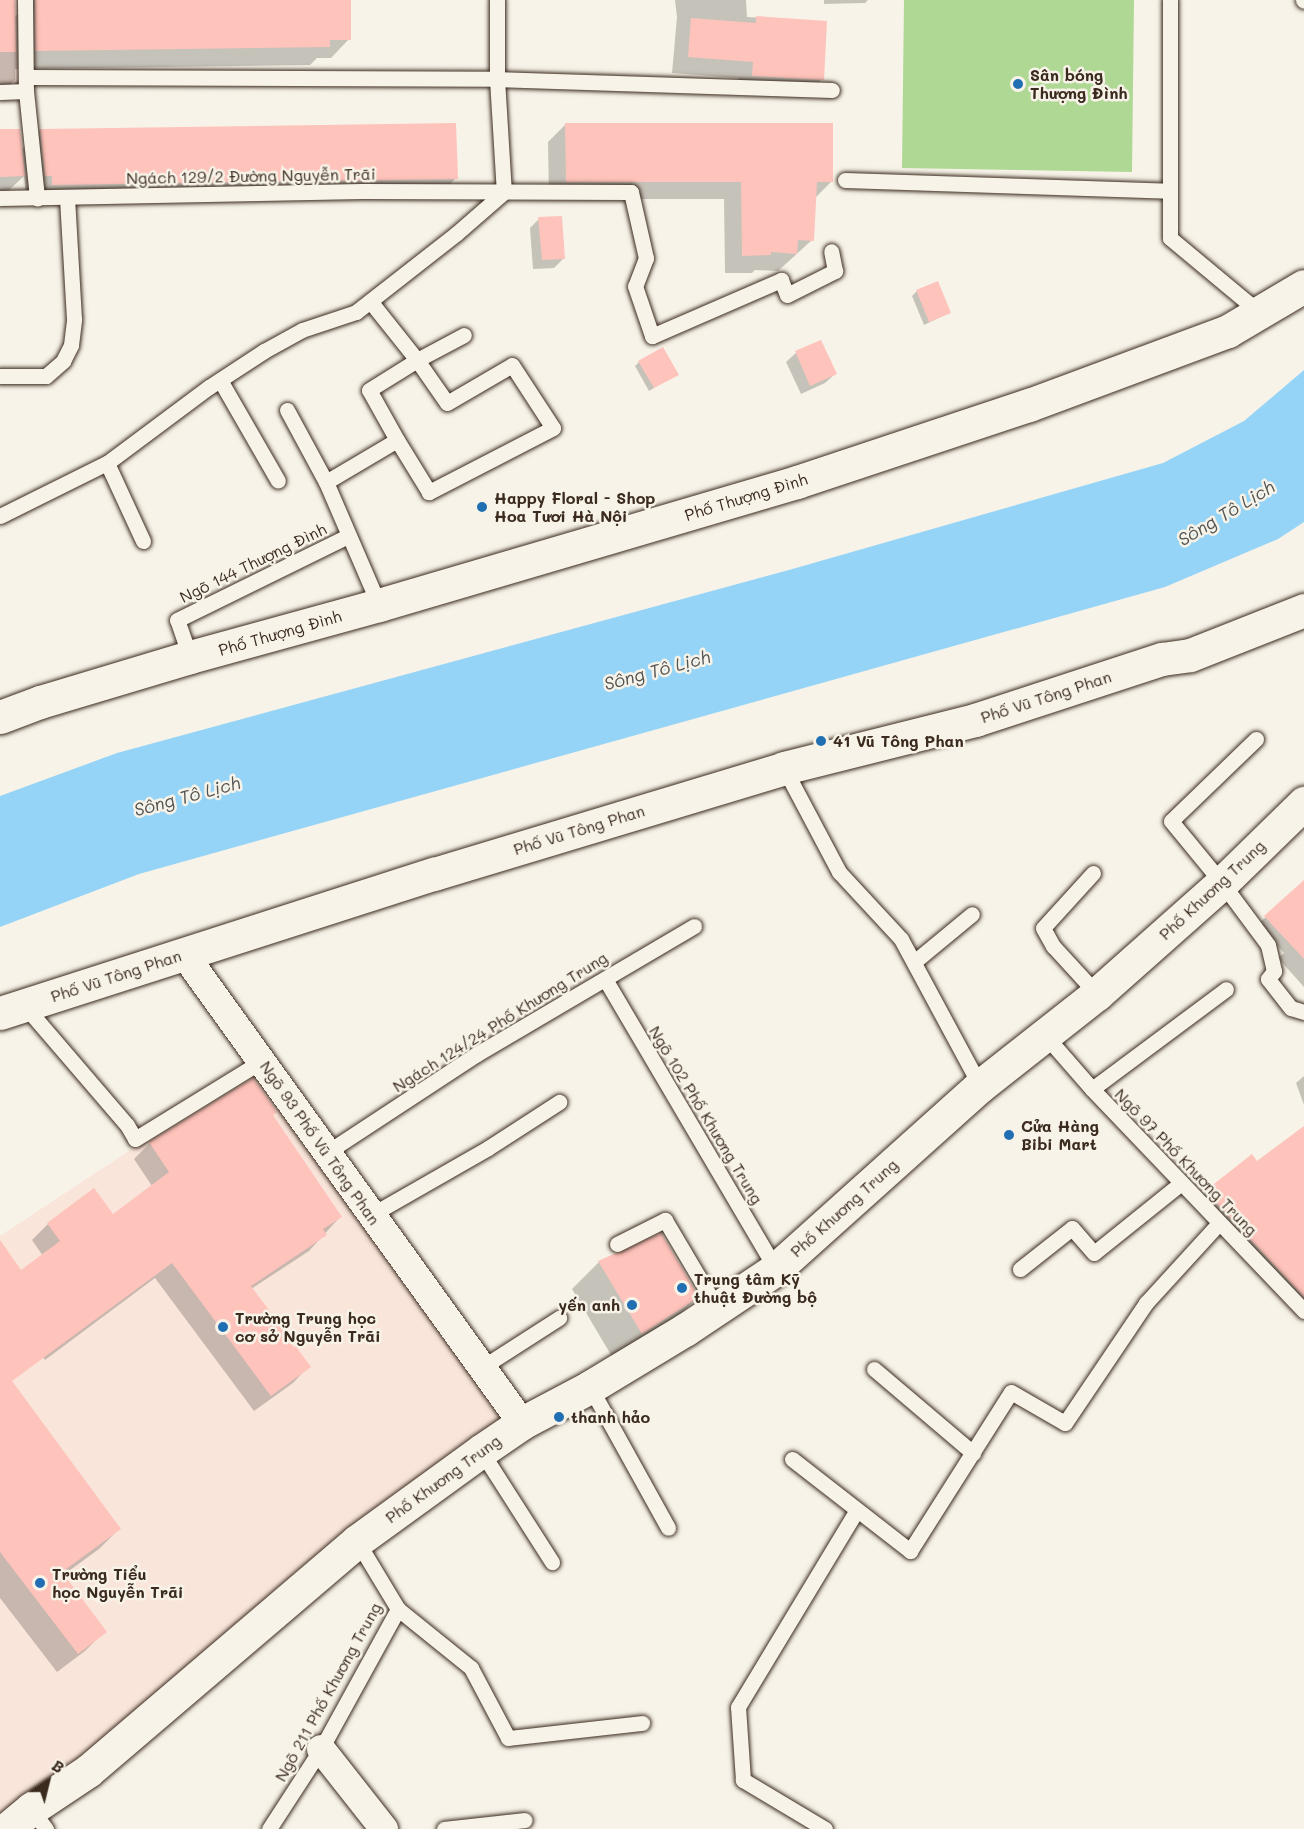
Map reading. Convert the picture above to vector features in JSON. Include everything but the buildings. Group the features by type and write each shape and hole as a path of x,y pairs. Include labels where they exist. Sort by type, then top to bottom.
{"main road":[{"name":"Phố Thượng Đình","path":"0,717 39,702 190,657 379,605 797,482 1029,405 1228,331 1304,286"},
{"name":"Phố Vũ Tông Phan","path":"1162,659 1180,639 1304,589"},
{"name":"Phố Vũ Tông Phan","path":"12,1009 434,874 784,768 975,720 1162,659 1190,655 1304,610"},
{"name":"Phố Khương Trung","path":"28,1822 357,1541 522,1423 590,1387 776,1269 980,1086 1097,994 1222,883 1304,803"}],"street":[{"name":"Ngõ 93 Phố Vũ Tông Phan","path":"184,954 522,1423"},
{"path":"321,1749 384,1829"}],"lane":[{"path":"25,0 26,84 37,198"},
{"path":"0,516 107,464 220,380 302,330 356,312 504,192 497,79 497,0"},
{"path":"1170,0 1170,238 1248,303 1256,315"},
{"path":"0,92 26,84 497,79 832,90"},
{"path":"845,180 1169,191"},
{"name":"Ngách 129/2 Đường Nguyễn Trãi","path":"0,198 631,192 646,258 634,286 652,336 781,280 787,295 835,270 831,251"},
{"path":"0,376 46,376 63,361 71,345 74,319 67,197"},
{"path":"370,301 417,360 447,403 512,365 553,428 429,492 369,390 417,360 464,336"},
{"path":"220,380 278,481"},
{"path":"287,410 326,482 379,605"},
{"path":"326,482 397,440"},
{"path":"107,464 143,541"},
{"name":"Ngõ 144 Thượng Đình","path":"190,657 177,620 348,536"},
{"path":"1256,739 1171,821 1222,883 1268,945 1274,971 1268,978 1291,1008 1304,1012"},
{"path":"784,768 839,872 901,939 980,1086"},
{"path":"1093,873 1043,927 1053,946 1097,994"},
{"path":"914,962 972,914"},
{"name":"Ngách 124/24 Phố Khương Trung","path":"326,1153 477,1054 694,926"},
{"name":"Ngõ 102 Phố Khương Trung","path":"605,979 776,1269"},
{"path":"1092,1089 1226,989"},
{"path":"12,1009 127,1125 135,1139 262,1061"},
{"name":"Ngõ 97 Phố Khương Trung","path":"1044,1034 1181,1184 1304,1311"},
{"path":"371,1215 488,1148 559,1102"},
{"path":"1020,1269 1072,1228 1094,1253 1181,1184"},
{"path":"616,1244 665,1220 717,1308"},
{"path":"792,1459 910,1551 1011,1392 1065,1423 1146,1303 1219,1223"},
{"path":"481,1368 559,1318"},
{"path":"874,1369 973,1453"},
{"path":"590,1387 668,1528"},
{"path":"481,1451 552,1562"},
{"path":"825,1829 743,1780 738,1707 857,1510"},
{"name":"Ngõ 211 Phố Khương Trung","path":"269,1829 321,1749 398,1610 357,1541"},
{"path":"398,1610 471,1668 508,1738 642,1723"},
{"path":"444,1829 525,1820"}],"shaded area":[{"path":"0,0 21,0 20,84 0,84"},
{"name":"Trường Trung học cơ sở Nguyễn Trãi","path":"261,1064 509,1417 0,1825 0,1236"}],"green space":[{"name":"Sân bóng Thượng Đình","path":"904,0 1134,0 1132,172 902,168"}],"water":[{"name":"Sông Tô Lịch","path":"1304,370 1304,522 1278,539 1165,587 139,874 0,927 0,796 117,753 789,570 1163,463 1244,421"}],"place":[{"name":"Sân bóng Thượng Đình","path":"1018,84"},
{"name":"Happy Floral - Shop Hoa Tươi Hà Nội","path":"482,507"},
{"name":"41 Vũ Tông Phan","path":"821,741"},
{"name":"Cửa Hàng Bibi Mart","path":"1009,1135"},
{"name":"Trung tâm Kỹ thuật Đường bộ","path":"682,1288"},
{"name":"yến anh","path":"632,1305"},
{"name":"Trường Trung học cơ sở Nguyễn Trãi","path":"223,1327"},
{"name":"thanh hảo","path":"559,1417"},
{"name":"Trường Tiểu học Nguyễn Trãi","path":"40,1583"}]}
